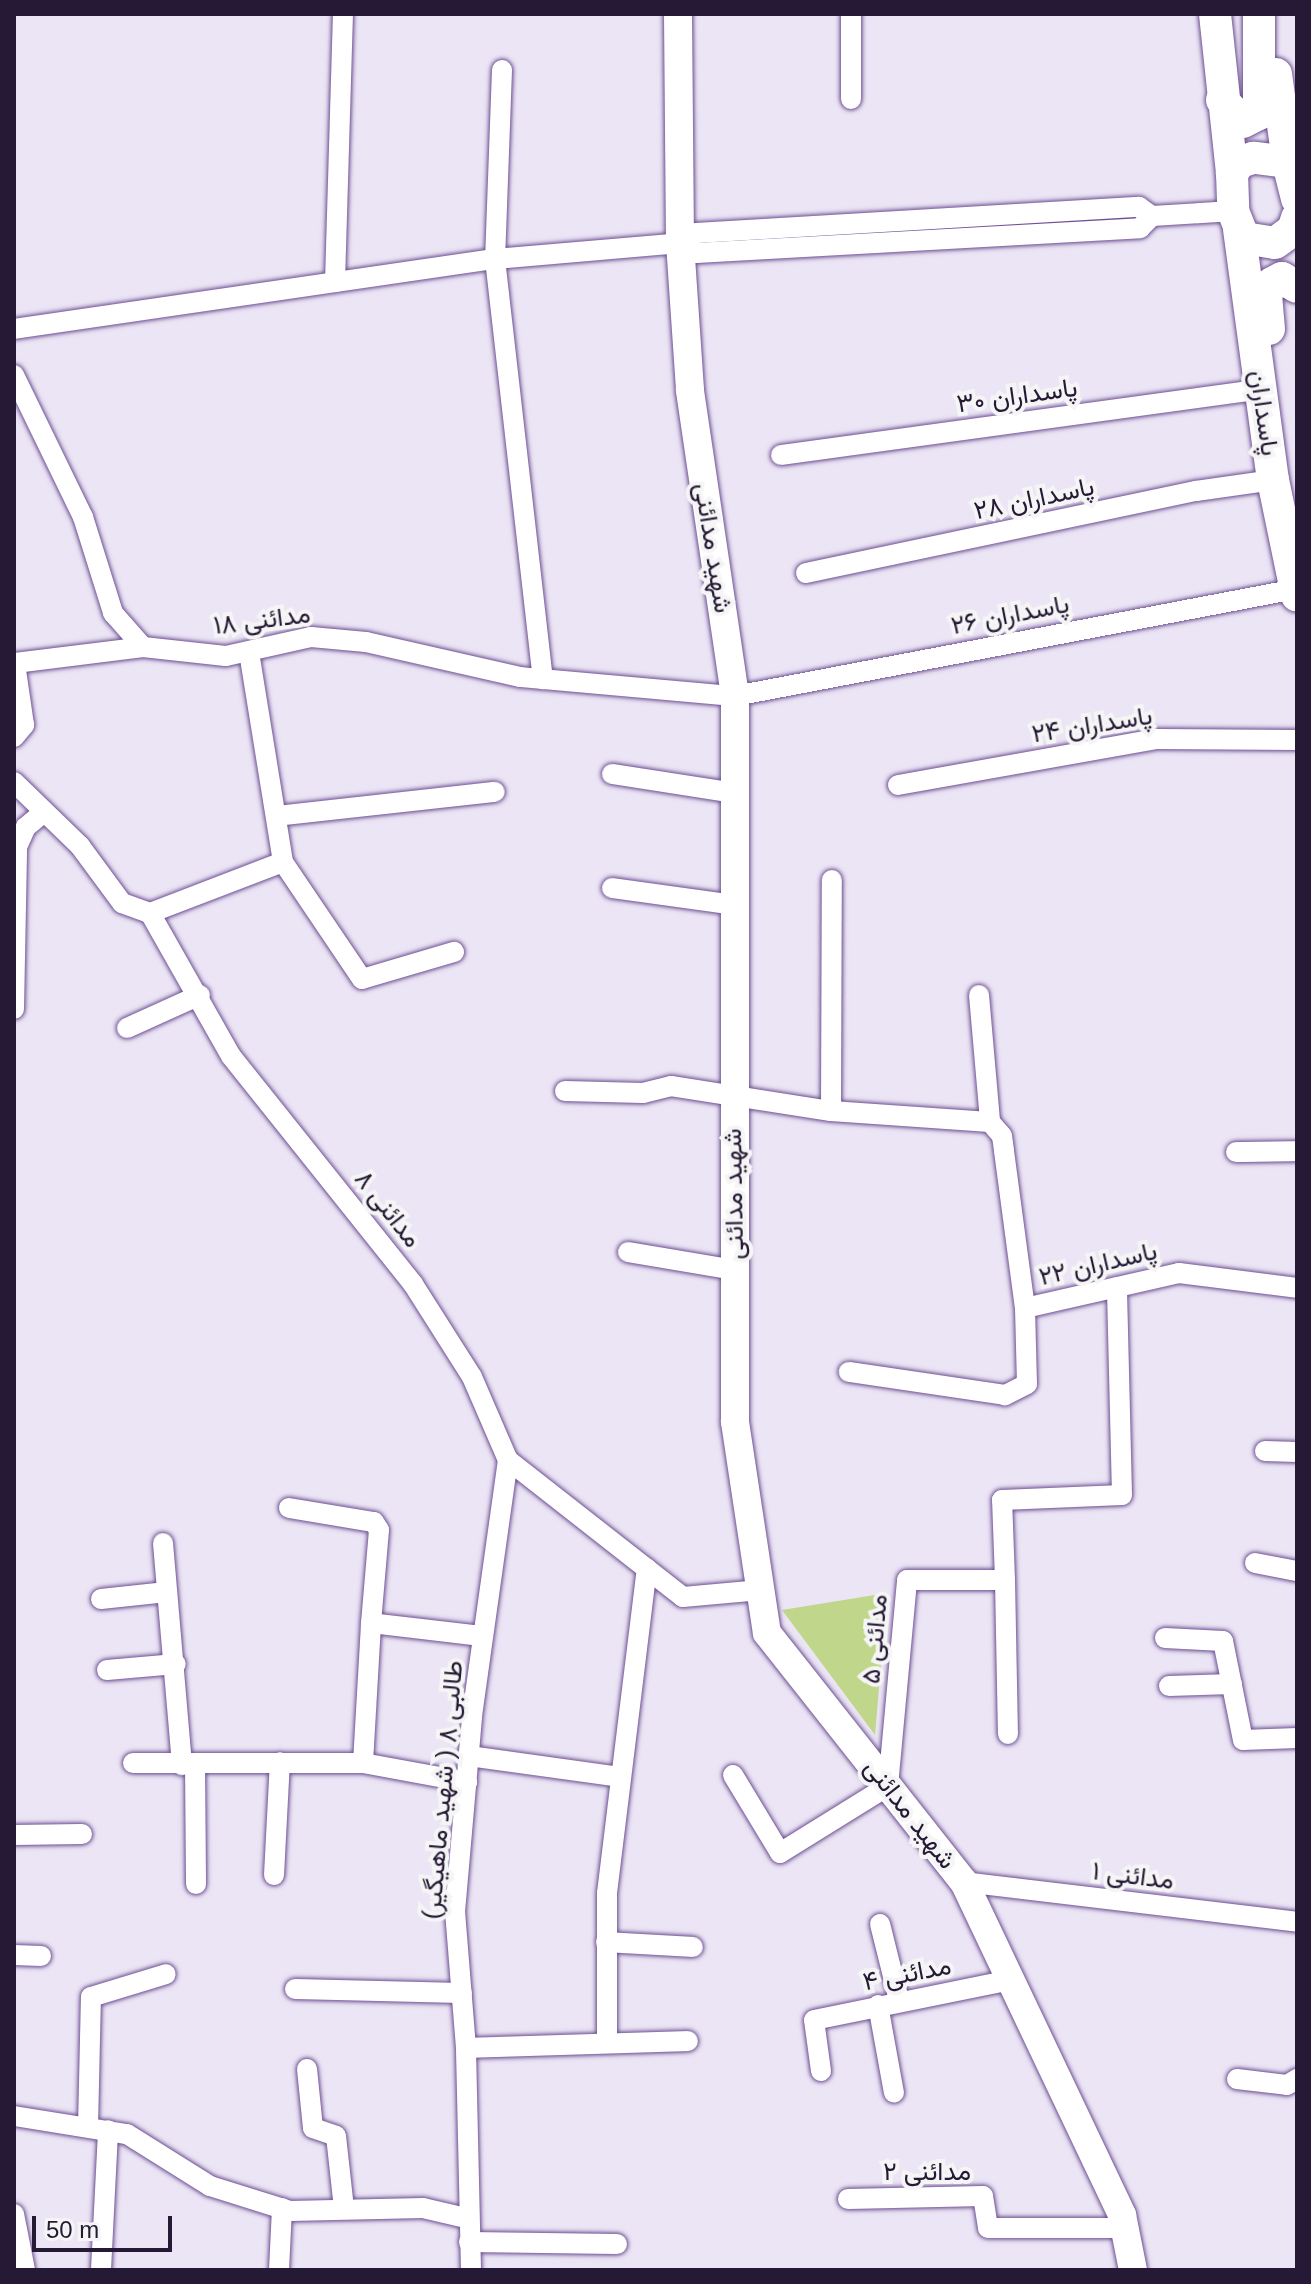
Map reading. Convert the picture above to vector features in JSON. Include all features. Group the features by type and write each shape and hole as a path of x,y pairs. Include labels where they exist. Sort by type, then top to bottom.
{"main road":[{"path":"1215,14 1236,220 1244,238 1265,245 1285,238 1297,220 1269,14"},
{"path":"1222,100 1243,122 1259,114 1259,14"},
{"path":"1232,173 1240,162 1253,158 1288,162"},
{"name":"پاسداران","path":"1236,220 1271,469 1296,593"},
{"path":"1271,469 1276,411 1266,295 1272,283 1282,278 1297,287"}],"street":[{"path":"335,282 343,14"},
{"name":"شهید مدائنی","path":"678,14 680,243 690,391 735,696 735,1422 767,1633 964,1882 1125,2228 1133,2270"},
{"path":"851,14 851,99"},
{"path":"502,70 495,259 543,679"},
{"path":"14,329 495,259 680,243 696,233 1139,207 1152,216 1236,220"},
{"path":"14,375 83,517 113,613 143,647"},
{"name":"پاسداران ۳۰","path":"781,455 1261,389"},
{"name":"پاسداران ۲۸","path":"806,573 1196,491 1271,469"},
{"name":"پاسداران ۲۶","path":"735,696 1217,600 1296,593"},
{"name":"مدائنی ۱۸","path":"14,737 24,725 15,663 143,647 226,656 311,637 366,642 543,679 735,696"},
{"path":"249,653 283,862 362,979 454,952"},
{"name":"پاسداران ۲۴","path":"898,785 1157,739 1297,740"},
{"path":"612,774 735,793"},
{"path":"14,782 80,846 122,903 150,913 283,862"},
{"path":"276,816 495,792"},
{"path":"14,1009 18,1001 17,847 26,827 44,812"},
{"path":"831,1111 832,880"},
{"path":"612,888 735,905"},
{"name":"مدائنی ۸","path":"150,913 200,995 231,1056 413,1284 472,1377 508,1460 683,1597 761,1590"},
{"path":"127,1028 200,995"},
{"path":"979,995 990,1122 1002,1136 1025,1308"},
{"path":"565,1091 643,1093 671,1086 831,1111 990,1122"},
{"path":"1236,1152 1297,1151"},
{"path":"628,1252 734,1270"},
{"name":"پاسداران ۲۲","path":"849,1372 1005,1395 1027,1384 1025,1308 1179,1273 1297,1288"},
{"path":"1008,1734 1002,1500 1122,1495 1117,1287"},
{"path":"1265,1451 1297,1452"},
{"name":"طالبی ۸ ( شهید ماهیگیر)","path":"471,2270 466,2218 466,2048 455,1912 482,1636 508,1460"},
{"path":"289,1508 374,1522 379,1530 363,1763"},
{"path":"163,1543 188,1765 196,1884"},
{"path":"1255,1563 1297,1571"},
{"path":"607,2041 606,1942 620,1777 647,1568"},
{"name":"مدائنی ۵","path":"888,1786 907,1580 1005,1580"},
{"path":"101,1599 167,1592"},
{"path":"371,1623 482,1636"},
{"path":"1165,1638 1223,1641 1243,1740 1297,1738"},
{"path":"107,1670 176,1664"},
{"path":"1169,1686 1232,1684"},
{"path":"469,1756 620,1777"},
{"path":"274,1875 280,1762"},
{"path":"133,1763 363,1763 467,1782"},
{"path":"733,1775 780,1853 888,1786"},
{"path":"14,1835 82,1834"},
{"name":"مدائنی ۱","path":"964,1882 1297,1922"},
{"path":"880,1924 899,2000"},
{"path":"606,1942 693,1947"},
{"path":"14,1955 41,1956"},
{"path":"101,2270 91,1997 166,1974"},
{"name":"مدائنی ۴","path":"821,2071 814,2020 899,2000 1010,1980"},
{"path":"295,1989 462,1993"},
{"path":"878,2005 894,2093"},
{"path":"466,2048 607,2041 688,2041"},
{"path":"307,2069 313,2128 336,2136 344,2209"},
{"path":"1237,2079 1287,2085 1297,2079"},
{"path":"14,2116 127,2134 210,2186 282,2208 423,2208 466,2218"},
{"name":"مدائنی ۲","path":"848,2199 983,2196 988,2228 1125,2228"},
{"path":"279,2270 282,2208"},
{"path":"16,2221 25,2270"},
{"path":"469,2242 617,2244"}],"green space":[{"path":"887,1593 875,1735 782,1610"}]}
